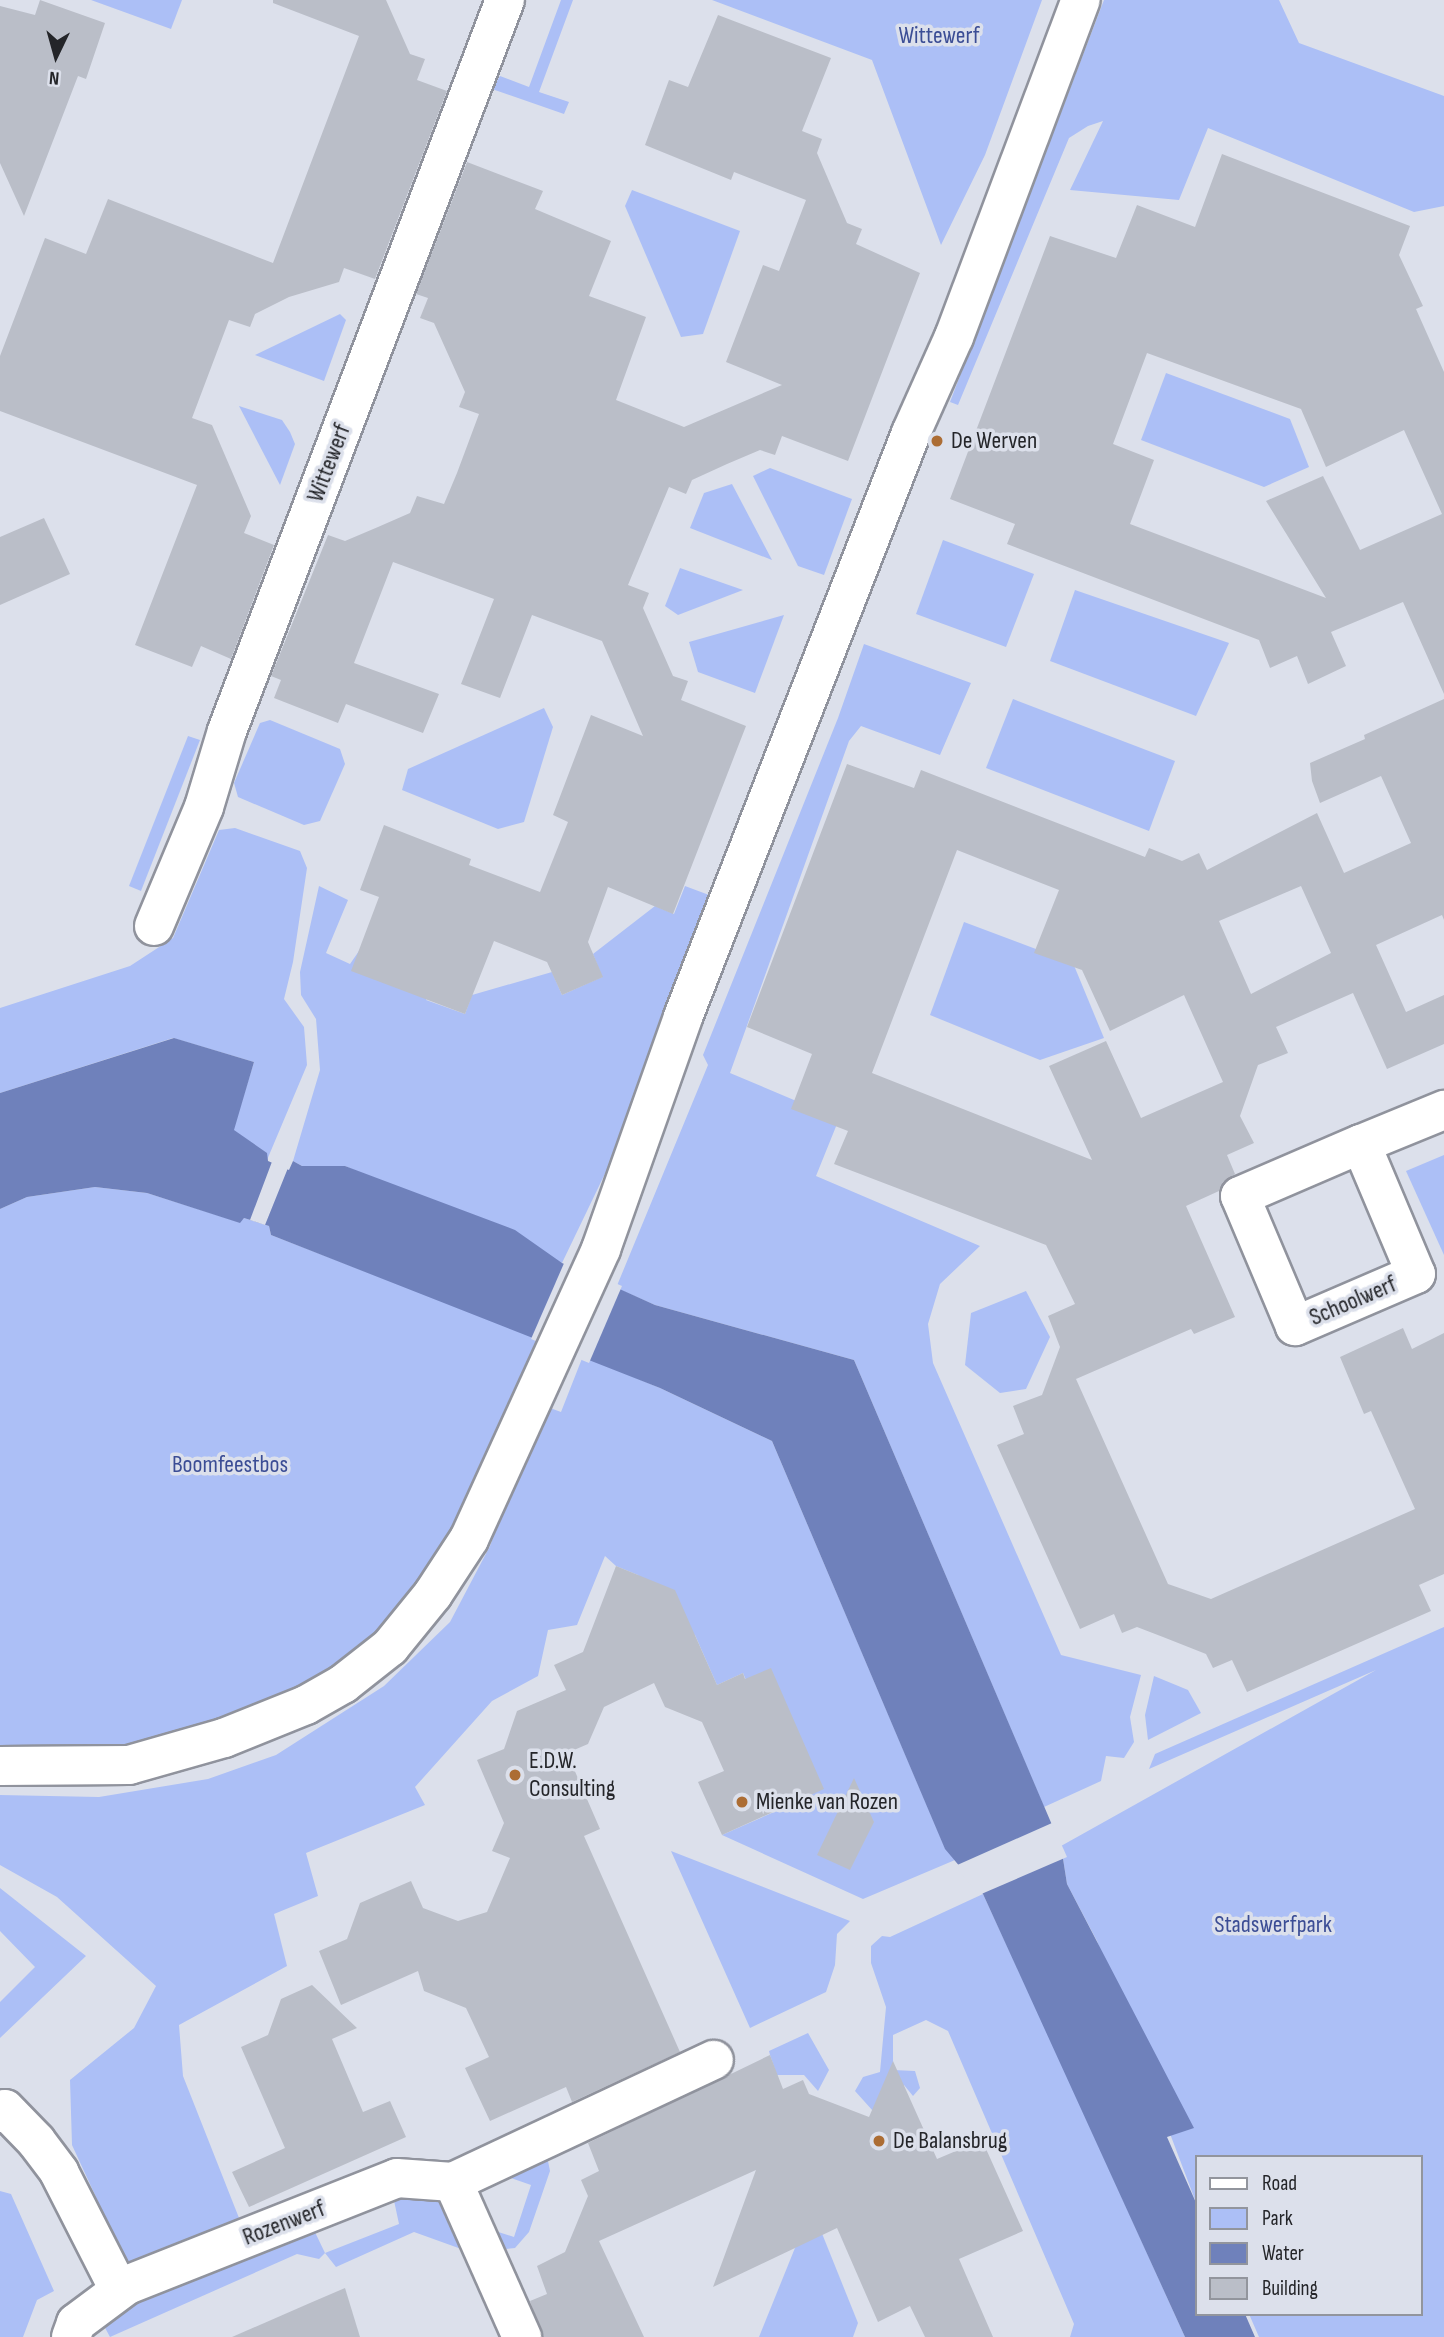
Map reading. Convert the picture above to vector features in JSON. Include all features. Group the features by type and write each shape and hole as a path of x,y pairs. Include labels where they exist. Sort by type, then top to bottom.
{"street":[{"name":"Wittewerf","path":"154,926 204,807 227,731 505,0"},
{"path":"0,1766 129,1765 224,1738 306,1705 343,1684 390,1647 433,1594 469,1539 547,1373 601,1249 683,1017 911,433 954,337 1081,0"},
{"name":"Schoolwerf","path":"1361,1144 1416,1274 1295,1326 1240,1196 1361,1144 1444,1110"},
{"name":"Rozenwerf","path":"71,2337 76,2323 119,2290 397,2178 453,2182 714,2060"},
{"path":"0,2113 5,2109 36,2141 59,2172 119,2290"},
{"path":"453,2182 522,2337"}],"green space":[{"path":"91,0 182,0 171,29"},
{"path":"561,0 573,0 539,92 569,102 564,114 492,89 500,76 529,87"},
{"path":"712,0 1042,0 985,155 941,245 872,60"},
{"path":"1104,0 1279,0 1299,43 1444,96 1444,206 1414,212 1208,128 1179,200 1070,190 1103,121 1088,126 1069,138 958,405 950,402"},
{"path":"632,190 740,231 703,334 681,337 625,206"},
{"path":"340,314 346,320 324,381 255,355"},
{"path":"1166,373 1290,419 1309,467 1264,487 1141,440"},
{"path":"239,406 282,420 290,432 295,444 280,485"},
{"path":"770,468 852,499 824,575 798,566 753,476"},
{"path":"732,484 772,560 690,528 704,493"},
{"path":"943,540 1034,574 1006,647 916,614"},
{"path":"680,568 743,590 678,615 665,606"},
{"path":"1075,590 1229,643 1196,716 1050,661"},
{"path":"784,615 755,693 698,672 689,642"},
{"path":"864,644 971,683 940,755 861,726 849,741 730,1073 839,1119 816,1176 980,1246 940,1284 928,1324 933,1363 1061,1655 1141,1675 1130,1717 1134,1742 1124,1758 1106,1756 1101,1781 1044,1807 854,1360 655,1305 616,1288 708,1065 703,1055 838,718"},
{"path":"1013,699 1175,761 1149,831 986,768"},
{"path":"544,708 553,727 524,822 498,829 402,790 408,769"},
{"path":"270,720 340,749 345,764 320,821 304,825 238,797 234,783 260,723"},
{"path":"188,736 200,740 141,891 129,886"},
{"path":"235,828 300,851 307,868 293,962 284,999 304,1027 307,1065 267,1160 266,1153 233,1130 254,1062 173,1038 0,1093 0,1008 130,966 173,938 219,830"},
{"path":"319,886 348,900 326,953 350,964 359,951 434,981 426,1000 465,1014 472,995 552,972 562,995 602,977 593,954 655,906 674,914 685,886 717,898 640,1077 612,1159 562,1263 345,1166 302,1166 293,1161 320,1070 316,1019 301,995 300,972"},
{"path":"964,922 1073,963 1104,1038 1040,1060 930,1015"},
{"path":"1444,1155 1444,1255 1406,1171"},
{"name":"Boomfeestbos","path":"95,1187 147,1193 239,1222 244,1218 269,1226 271,1235 545,1341 477,1497 416,1600 326,1682 128,1751 0,1766 0,1209 27,1197"},
{"path":"1026,1291 1050,1337 1026,1389 1000,1393 965,1365 971,1313"},
{"path":"583,1356 660,1388 772,1441 945,1848 955,1860 863,1899 722,1835 774,1812 787,1776 743,1673 717,1685 695,1635 676,1628 638,1575 616,1566 605,1556 577,1625 548,1630 538,1676 492,1701 415,1787 425,1805 306,1853 318,1896 274,1914 287,1966 179,2025 183,2076 241,2223 130,2271 72,2145 70,2080 134,2028 156,1986 57,1897 0,1865 0,1795 99,1797 208,1779 276,1755 384,1686 450,1622 490,1546 542,1405 561,1412"},
{"name":"Stadswerfpark","path":"1444,1627 1444,2337 1259,2337 1250,2316 1423,2316 1423,2155 1196,2155 1196,2202 1097,1941 1067,1884 1061,1846 1376,1670 1149,1769 1155,1754"},
{"path":"1154,1676 1188,1690 1201,1713 1148,1740 1145,1715"},
{"path":"671,1851 850,1921 837,1934 835,1965 826,1992 750,2028"},
{"path":"0,1888 86,1956 0,2038 0,2002 35,1967 0,1931"},
{"path":"983,1894 1185,2337 1070,2337 1074,2324 948,2031 926,2020 893,2035 893,2070 915,2071 920,2088 913,2096 904,2085 873,2111 855,2091 863,2077 880,2072 886,2007 871,1963 871,1946 882,1936 890,1937"},
{"path":"808,2033 829,2070 818,2091 804,2075 777,2075 769,2051"},
{"path":"546,2151 550,2171 529,2232 515,2248 498,2250 486,2228 514,2237 531,2185 505,2176 490,2186 481,2172"},
{"path":"0,2191 11,2194 54,2291 37,2300 23,2337 0,2337"},
{"path":"393,2196 438,2199 464,2250 414,2232 336,2267 325,2253 399,2224"},
{"path":"308,2228 313,2228 325,2253 319,2259 297,2254 110,2337 103,2324 122,2309"},
{"path":"821,2231 858,2323 853,2337 759,2337 799,2238"}],"water":[{"path":"174,1038 254,1062 234,1130 267,1153 268,1161 289,1170 293,1161 302,1166 345,1166 515,1230 562,1263 655,1305 854,1360 1061,1846 1067,1884 1194,2128 1167,2137 1196,2203 1196,2316 1246,2316 1255,2337 1185,2337 983,1894 945,1849 772,1441 660,1388 271,1235 269,1226 244,1218 240,1223 147,1193 95,1187 27,1197 0,1209 0,1093"}],"pier":[{"path":"292,1158 265,1225 250,1220 273,1159 288,1166"},
{"path":"565,1261 622,1286 589,1363 531,1339"},
{"path":"1052,1823 1067,1857 979,1895 955,1866"}],"building":[{"path":"40,0 105,23 86,79 78,76 24,216 0,163 0,6 35,15"},
{"path":"273,0 386,0 410,54 425,59 417,80 447,91 375,279 344,268 339,282 289,297 255,314 250,327 229,320 192,418 212,425 251,516 244,533 274,545 231,659 201,646 192,667 135,645 197,485 0,411 0,356 45,238 86,254 108,199 273,263 359,36 273,3"},
{"path":"718,15 831,58 802,131 822,139 817,153 847,223 862,229 856,244 920,273 848,461 782,436 775,455 760,450 727,464 692,480 686,494 669,487 628,585 649,593 643,608 673,676 688,681 681,700 746,726 673,914 608,887 588,942 603,977 562,995 547,962 494,941 465,1014 351,971 379,897 360,890 384,825 471,859 469,865 540,892 568,822 553,815 591,715 643,736 602,641 532,615 500,698 461,684 494,599 393,562 354,663 439,694 423,733 346,704 338,723 274,698 281,680 271,676 328,535 345,541 410,513 417,496 444,504 457,473 479,414 459,407 465,392 434,323 420,318 428,298 416,294 467,162 543,191 535,209 611,241 589,296 646,317 616,400 684,427 782,385 726,362 763,265 779,271 806,200 734,172 731,180 645,145 669,80 688,87"},
{"path":"1222,154 1410,226 1399,255 1423,306 1416,309 1444,372 1444,694 1403,602 1331,632 1346,666 1308,684 1297,656 1270,668 1259,640 1007,544 1015,524 950,499 1050,236 1116,258 1137,205 1195,227","holes":["1147,353 1301,409 1326,467 1404,430 1442,514 1360,550 1323,476 1266,501 1326,598 1130,524 1154,460 1113,444"]},
{"path":"44,518 70,574 0,605 0,537"},
{"path":"1444,699 1444,920 1442,915 1376,945 1406,1012 1444,995 1444,1044 1387,1069 1353,993 1276,1027 1288,1053 1258,1065 1240,1116 1254,1143 1227,1155 1235,1174 1223,1182 1219,1191 1186,1206 1235,1317 1194,1334 1191,1329 1076,1379 1168,1584 1211,1599 1415,1509 1371,1411 1364,1414 1340,1357 1403,1328 1412,1349 1444,1333 1444,1574 1419,1585 1431,1611 1247,1692 1232,1660 1213,1668 1206,1654 1137,1627 1122,1633 1114,1614 1080,1629 997,1445 1024,1434 1013,1406 1042,1395 1060,1347 1048,1316 1075,1304 1046,1245 834,1164 848,1131 791,1109 812,1054 747,1027 847,764 914,788 921,770 1145,857 1149,848 1182,861 1199,853 1207,870 1317,813 1344,873 1411,843 1381,776 1320,803 1312,781 1310,763 1365,739 1364,735","holes":["957,850 1059,890 1034,953 1082,970 1110,1031 1184,995 1223,1082 1141,1118 1106,1041 1049,1066 1092,1160 872,1073","1301,886 1331,953 1251,994 1219,921"]},
{"path":"616,1566 675,1590 717,1685 743,1673 745,1679 771,1668 824,1789 722,1835 698,1782 724,1771 702,1722 665,1707 654,1683 604,1707 588,1744 567,1753 600,1829 584,1836 680,2052 572,2102 566,2087 490,2121 465,2068 489,2057 466,2008 424,1991 418,1971 341,2005 319,1951 347,1939 360,1903 411,1881 423,1908 458,1921 487,1912 510,1858 492,1851 504,1823 477,1760 504,1749 517,1711 566,1690 554,1665 583,1652"},
{"path":"854,1778 874,1822 850,1870 817,1855"},
{"path":"312,1985 357,2028 332,2039 363,2112 390,2101 406,2137 249,2207 232,2172 285,2148 241,2047 268,2035 281,1999"},
{"path":"770,2055 783,2089 803,2080 809,2094 869,2117 893,2061 937,2159 982,2140 1023,2231 959,2259 993,2337 925,2337 910,2306 878,2322 837,2228 713,2287 756,2170 599,2241 644,2337 543,2337 530,2301 547,2294 537,2266 565,2252 588,2196 581,2180 599,2171 588,2143"},
{"path":"345,2288 360,2337 232,2337 310,2303"}],"place":[{"name":"De Werven","path":"937,441"},
{"name":"E.D.W. Consulting","path":"515,1775"},
{"name":"Mienke van Rozen","path":"742,1802"},
{"name":"De Balansbrug","path":"879,2141"}]}
